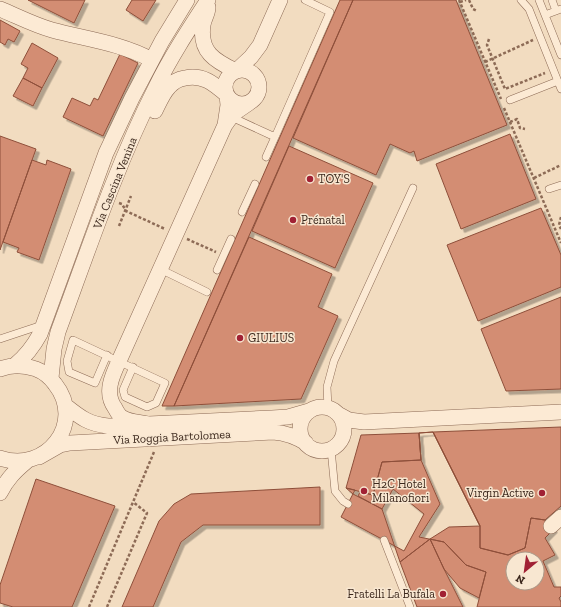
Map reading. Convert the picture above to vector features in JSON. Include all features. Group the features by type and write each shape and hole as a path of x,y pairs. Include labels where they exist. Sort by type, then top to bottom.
{"street":[{"name":"Via Cascina Venina","path":"15,365 35,344 44,324 106,153 132,98 162,41 187,0"},
{"name":"Via Cascina Venina","path":"51,378 54,349 58,332 118,172 155,88 179,45 208,0"},
{"path":"208,0 208,13 203,24 202,37 211,56 220,63 236,70 252,73 259,81"},
{"path":"229,119 225,84 227,78 251,57 260,45 280,0"},
{"path":"0,9 50,30 87,38 137,52 152,60"},
{"path":"148,424 123,418 118,414 112,404 109,396 113,358 160,269 229,119 258,94 259,81 257,62 260,45"},
{"path":"118,172 143,135 163,95 169,86 179,79 193,76 204,79 214,84 236,103 248,103"},
{"name":"Via Cascina Venina","path":"0,369 15,365 28,366 40,370 51,378 61,391 66,406 66,422 61,436 52,448 13,472 6,481 0,493"},
{"name":"Via Roggia Bartolomea","path":"66,406 84,420 95,424 108,426 288,417 321,407 333,411 349,420 364,422 561,412"},
{"path":"306,443 302,437 301,430 302,423 309,411"},
{"path":"333,411 342,420 344,434"},
{"name":"Via Roggia Bartolomea","path":"33,459 60,445 70,443 273,432 296,436 318,450 324,450 331,449 350,428 364,422"},
{"path":"0,458 14,462 33,459"}],"lane":[{"path":"266,158 330,12 305,0"},
{"path":"521,0 529,9 561,89"},
{"path":"539,0 561,55"},
{"path":"545,16 559,10 552,0"},
{"path":"510,100 558,81"},
{"path":"229,119 238,120 275,137"},
{"path":"242,212 255,184"},
{"path":"549,189 561,185"},
{"path":"333,411 327,387 334,361 413,188"},
{"path":"217,270 231,239"},
{"path":"160,269 207,292"},
{"path":"0,338 44,324"},
{"path":"113,358 95,383 69,372 67,361 73,340 113,358 133,367 165,383 156,403 147,407 125,396 123,390 133,367"},
{"path":"331,449 335,491 343,501 348,504"},
{"path":"384,540 410,607"}],"path":[{"path":"477,11 473,9 467,0 460,1 561,243"},
{"path":"485,62 540,37"},
{"path":"489,39 487,45 504,89"},
{"path":"498,92 553,69"},
{"path":"492,78 498,75"},
{"path":"510,122 517,119 520,128 525,129"},
{"path":"534,178 561,165"},
{"path":"119,226 131,196"},
{"path":"108,200 122,204 126,211 223,256"},
{"path":"561,218 559,225 561,229"},
{"path":"89,607 156,447 155,438"},
{"path":"107,607 147,513 133,502"}],"building":[{"path":"28,0 85,0 74,23"},
{"path":"132,0 156,0 143,21 126,10"},
{"path":"340,0 353,0 174,406 162,406"},
{"path":"353,0 456,0 507,125 417,161 414,151 410,153 390,144 376,175 293,138"},
{"path":"0,20 20,31 14,42 8,39 5,45 0,42"},
{"path":"32,43 58,58 42,88 23,78 28,68 21,64"},
{"path":"120,54 138,63 103,136 63,117 72,98 90,106 94,98 98,100"},
{"path":"23,78 42,88 33,106 13,96"},
{"path":"510,134 536,199 461,229 436,164"},
{"path":"0,136 36,149 0,250"},
{"path":"289,146 373,183 335,268 252,231"},
{"path":"32,160 46,165 47,160 71,169 39,260 17,252 19,248 3,242"},
{"path":"541,208 561,255 561,287 478,321 447,245"},
{"path":"249,237 332,274 318,307 338,316 301,399 174,406"},
{"path":"561,297 561,389 506,391 481,329"},
{"path":"561,427 561,506 545,520 531,518 525,548 518,551 505,551 505,554 480,548 480,526 433,432"},
{"path":"433,432 480,526 480,548 505,554 505,591 545,591 545,566 554,587 561,587 561,596 559,598 561,607 477,607 486,572 466,565 444,542 419,537 440,504 421,460 419,433"},
{"path":"433,432 480,526 449,527 430,539 400,562 382,509 353,494 346,488 373,495 382,462 421,460 419,433"},
{"name":"H2C Hotel Milanofiori","path":"419,433 421,460 382,462 373,495 360,492 358,496 382,509 393,489 424,514 404,551 341,517 355,490 346,488 361,435"},
{"path":"36,479 115,506 72,607 13,607 0,603 0,585"},
{"path":"320,487 320,525 203,525 181,542 153,607 122,607 159,521 174,504 191,494"},
{"path":"531,518 545,520 554,529 545,538 555,555 545,560 545,551 518,551 525,548"},
{"path":"430,539 463,607 417,607 400,562"},
{"path":"430,539 444,542 466,565 486,572 479,598 460,588 444,569"}],"place":[{"name":"TOY'S","path":"310,179"},
{"name":"Prénatal","path":"293,220"},
{"name":"GIULIUS","path":"240,338"},
{"name":"H2C Hotel Milanofiori","path":"364,491"},
{"name":"Virgin Active","path":"542,493"},
{"name":"Fratelli La Bufala","path":"443,594"}]}
